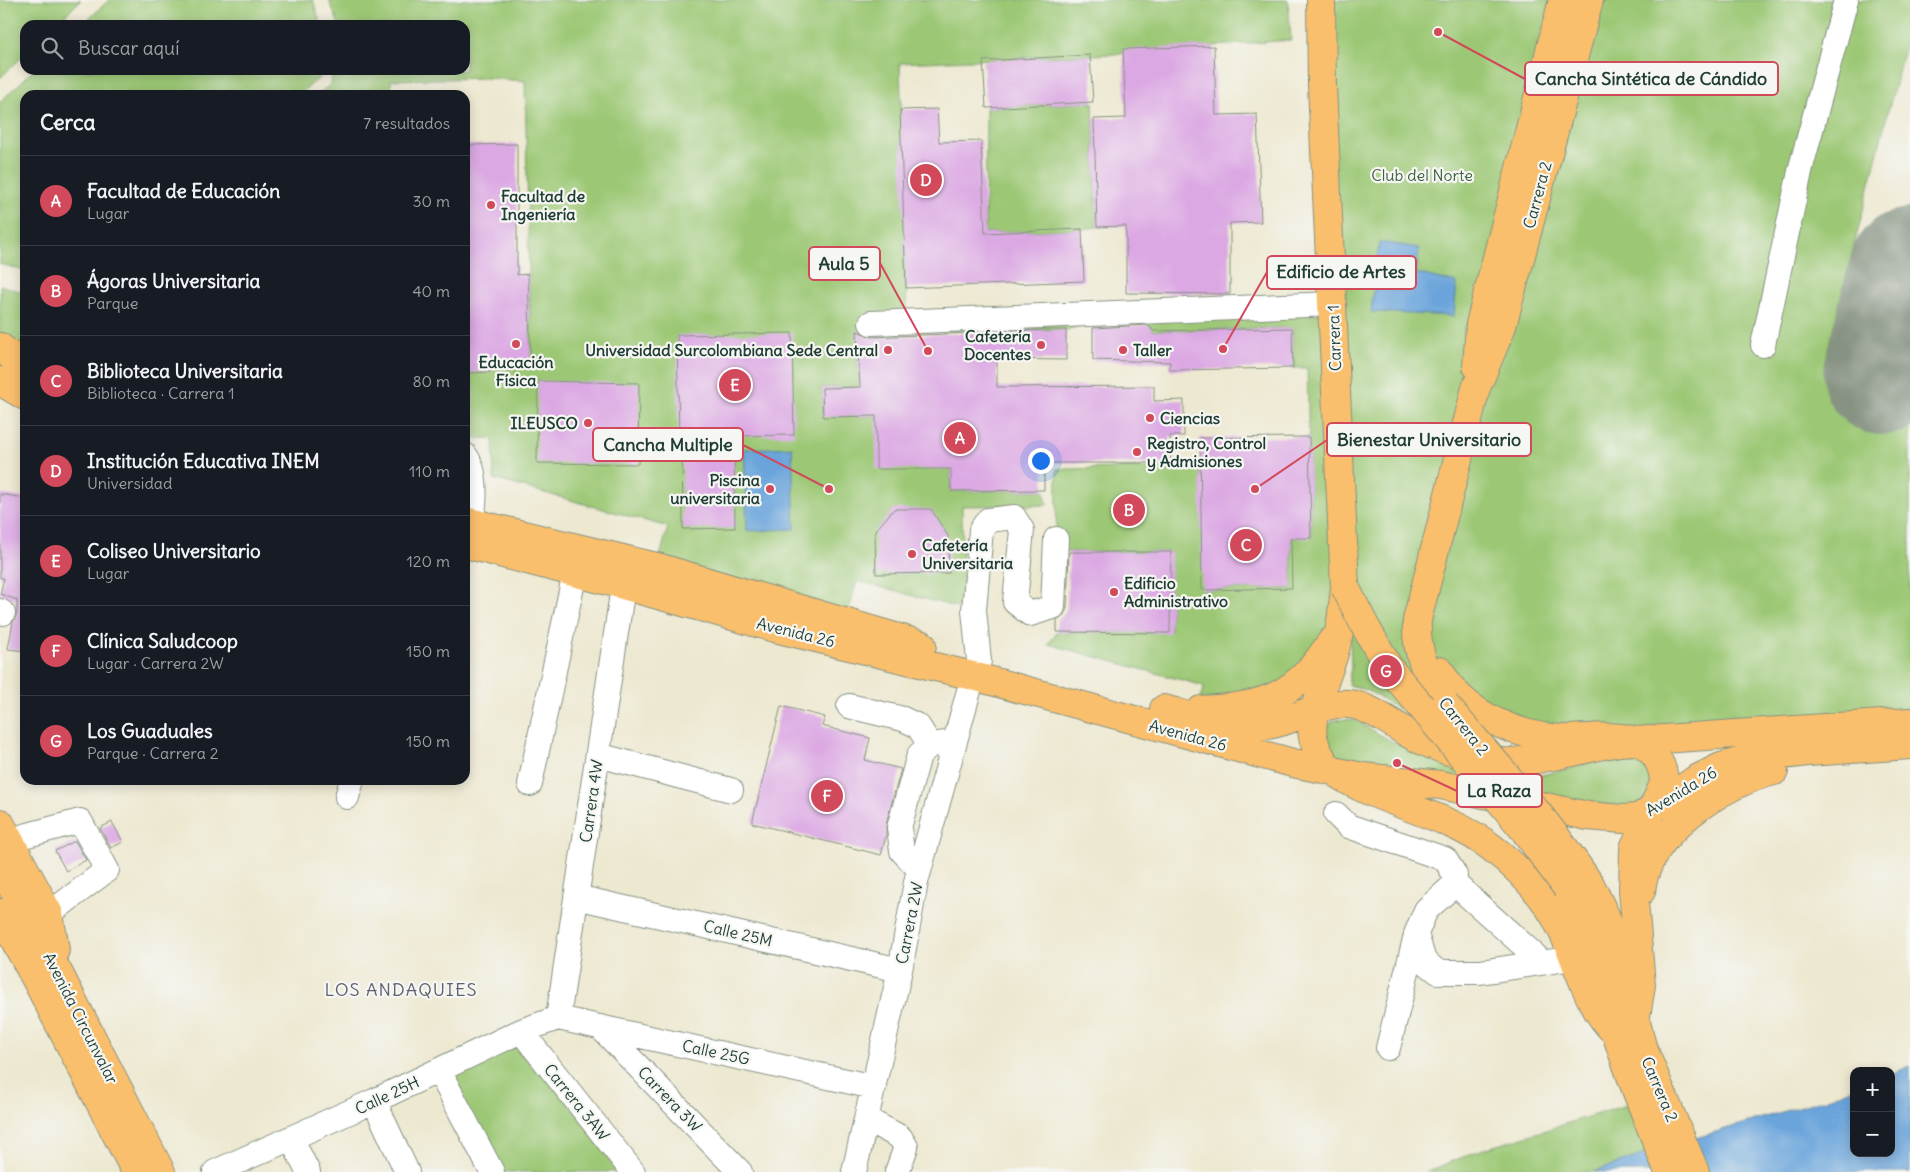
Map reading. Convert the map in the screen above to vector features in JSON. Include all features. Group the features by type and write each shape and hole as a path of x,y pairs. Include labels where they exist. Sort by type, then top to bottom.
{"main road":[{"name":"Carrera 1","path":"1320,0 1322,85 1345,587 1341,626 1328,674 1314,710 1312,723 1313,737 1324,762 1334,772"},
{"name":"Carrera 2","path":"1476,388 1480,324 1563,0"},
{"name":"Carrera 2","path":"1589,0 1502,326 1476,388 1417,620 1416,636 1419,655 1445,706 1570,854 1579,887 1584,926 1631,1034 1695,1172"},
{"path":"0,347 20,363"},
{"path":"0,381 20,393"},
{"name":"Avenida 26","path":"470,533 625,572 778,628 976,668 1227,725 1246,727 1269,725 1296,718 1330,705 1349,704 1363,708 1424,742 1495,762 1545,758 1589,747 1636,741 1909,737"},
{"name":"Avenida 26","path":"470,534 575,572 625,572"},
{"name":"Carrera 2","path":"1345,587 1364,626 1389,668 1525,831 1579,887"},
{"path":"1334,772 1367,789 1463,830 1490,846 1520,871 1541,894 1559,924 1603,1021 1631,1034 1640,985 1633,890 1632,866 1634,848 1664,784 1661,764 1646,747 1636,741 1616,738 1566,739 1534,735 1510,728 1477,710 1448,686 1434,658 1425,589"},
{"path":"1169,711 1242,707 1269,700 1299,681 1318,663 1341,626"},
{"name":"Avenida 26","path":"976,668 1244,750 1334,772 1441,785 1588,816 1622,819 1637,818 1652,810 1694,780 1721,766 1909,737"},
{"path":"1637,940 1642,887 1645,873 1652,859 1662,842 1680,824 1715,795 1738,782 1762,773 1818,763 1855,760 1909,737"},
{"path":"5,831 49,914 49,978"},
{"name":"Avenida Circunvalar","path":"0,865 136,1172"},
{"name":"Avenida Circunvalar","path":"0,913 49,978 161,1172"},
{"path":"0,943 49,978"},
{"name":"Carrera 2","path":"1631,1034 1634,1084 1669,1172"}],"street":[{"path":"1763,345 1800,167 1846,0"},
{"path":"871,323 1333,304"},
{"path":"470,463 474,476 470,514"},
{"path":"976,668 974,610 981,530 988,520 1014,517 1022,530 1015,602 1030,614 1053,607 1056,539"},
{"path":"530,784 575,572"},
{"name":"Carrera 4W","path":"558,1018 625,572"},
{"name":"Carrera 2W","path":"854,1172 900,970 909,910 976,668"},
{"path":"849,706 903,719 918,726 930,744"},
{"path":"920,869 902,850 899,828 918,755 930,744 955,742"},
{"path":"598,754 731,790"},
{"path":"1336,814 1348,826 1445,859 1455,876 1455,884 1426,910 1416,934 1388,1048"},
{"path":"5,831 80,821 108,870 49,914"},
{"path":"1455,884 1542,962"},
{"name":"Calle 25M","path":"576,897 900,970"},
{"path":"1416,934 1424,962 1438,972 1480,972 1574,958"},
{"name":"Calle 25G","path":"558,1018 874,1087"},
{"name":"Calle 25H","path":"215,1172 374,1101 521,1031 558,1018"},
{"name":"Carrera 3W","path":"600,1027 740,1172"},
{"name":"Carrera 3AW","path":"521,1031 633,1172"},
{"path":"439,1071 492,1172"},
{"path":"374,1101 407,1172"},
{"path":"866,1118 900,1137 906,1147 897,1172"},
{"path":"291,1138 308,1172"}],"green space":[{"path":"0,0 81,0 60,20 20,20 20,59 0,78"},
{"path":"109,0 313,0 319,20 87,20"},
{"name":"Club del Norte","path":"329,0 1288,0 1291,40 1115,54 900,63 907,317 1330,314 1320,0 1910,0 1910,25 1824,364 1910,388 1910,709 1566,739 1509,728 1408,632 1486,733 1504,746 1492,744 1435,728 1413,718 1366,690 1348,685 1351,667 1348,590 1321,653 1297,679 1195,717 1204,686 1048,644 1057,632 1170,632 1170,552 1056,552 1057,469 1201,467 1203,590 1292,588 1291,538 1311,537 1307,368 1293,368 1292,328 1153,331 1145,321 1093,322 1066,330 858,331 858,387 822,388 823,416 940,416 951,469 951,491 1044,490 1047,505 962,506 963,609 857,581 845,624 657,567 668,527 494,479 493,438 470,439 470,266 517,266 502,369 531,368 525,81 487,78 391,80 392,90 323,90 331,84 332,75 470,75 470,20 337,20"},
{"path":"29,75 320,75 305,90 20,90 20,270 0,264 0,102"},
{"path":"1093,102 1097,227 985,233 986,108"},
{"path":"0,285 20,291 20,392 0,380"},
{"path":"1348,719 1359,722 1422,756 1457,767 1501,777 1528,778 1576,767 1599,757 1631,754 1641,758 1651,775 1648,796 1634,807 1591,803 1345,761 1332,749 1325,731 1333,720"},
{"path":"521,1035 629,1172 493,1172 439,1071"},
{"path":"1636,1102 1656,1150 1594,1172 1426,1172 1475,1152"}],"water":[{"path":"1379,242 1419,248 1416,273 1457,283 1454,316 1371,312"},
{"name":"Piscina universitaria","path":"792,447 795,529 747,531 744,449"},
{"path":"1910,1066 1910,1172 1594,1172 1656,1150 1825,1099 1850,1090 1850,1157 1895,1157 1895,1072"}],"building":[{"path":"1214,46 1216,115 1257,114 1261,222 1230,223 1230,294 1126,293 1126,226 1097,227 1094,119 1126,118 1123,49"},
{"path":"1090,55 1093,102 986,108 983,61"},
{"path":"937,109 939,142 981,141 985,233 1082,229 1084,281 906,288 900,110"},
{"path":"517,144 517,275 528,274 531,368 491,369 491,372 470,373 470,145"},
{"path":"1149,325 1153,331 1292,328 1293,368 1170,370 1170,362 1093,360 1093,328"},
{"path":"1066,330 1066,360 997,359 997,387 1154,386 1154,401 1184,400 1184,436 1170,436 1171,463 1044,463 1044,490 951,491 951,469 876,469 876,416 823,417 822,388 860,387 857,331 872,337"},
{"path":"792,333 794,435 734,436 735,528 683,529 682,437 679,437 677,335"},
{"name":"ILEUSCO","path":"538,381 639,383 638,464 537,463"},
{"path":"1309,437 1311,538 1291,538 1292,588 1202,590 1200,438"},
{"path":"0,494 20,497 20,650 8,649 13,622 17,614 17,600 0,594 4,578 0,578"},
{"name":"Cafetería Universitaria","path":"894,509 931,509 948,536 949,573 876,574 875,531"},
{"name":"Edificio Administrativo","path":"1069,552 1171,552 1170,633 1057,632 1057,620 1063,616 1067,608"},
{"path":"781,706 825,717 822,726 870,738 865,760 901,769 886,824 886,836 881,855 752,823"},
{"path":"112,822 123,842 111,848 100,828"},
{"path":"75,841 86,860 66,871 55,851"}],"runway":[{"path":"1883,375 1910,268"}],"place":[{"name":"Cancha Sintética de Cándido","path":"1438,32"},
{"name":"Institución Educativa INEM","path":"926,180"},
{"name":"Facultad de Ingeniería","path":"491,205"},
{"name":"Educación Física","path":"516,344"},
{"name":"Cafetería Docentes","path":"1041,345"},
{"name":"Edificio de Artes","path":"1223,349"},
{"name":"Universidad Surcolombiana Sede Central","path":"888,350"},
{"name":"Taller","path":"1123,350"},
{"name":"Aula 5","path":"928,351"},
{"name":"Coliseo Universitario","path":"735,385"},
{"name":"Ciencias","path":"1150,418"},
{"name":"ILEUSCO","path":"588,423"},
{"name":"Facultad de Educación","path":"960,438"},
{"name":"Registro, Control y Admisiones","path":"1137,452"},
{"name":"Piscina universitaria","path":"770,489"},
{"name":"Cancha Multiple","path":"829,489"},
{"name":"Bienestar Universitario","path":"1255,489"},
{"name":"Ágoras Universitaria","path":"1129,510"},
{"name":"Biblioteca Universitaria","path":"1246,545"},
{"name":"Cafetería Universitaria","path":"912,554"},
{"name":"Edificio Administrativo","path":"1114,592"},
{"name":"Los Guaduales","path":"1386,671"},
{"name":"La Raza","path":"1397,763"},
{"name":"Clínica Saludcoop","path":"827,796"}],"district":[{"name":"LOS ANDAQUIES","path":"401,990"}]}
